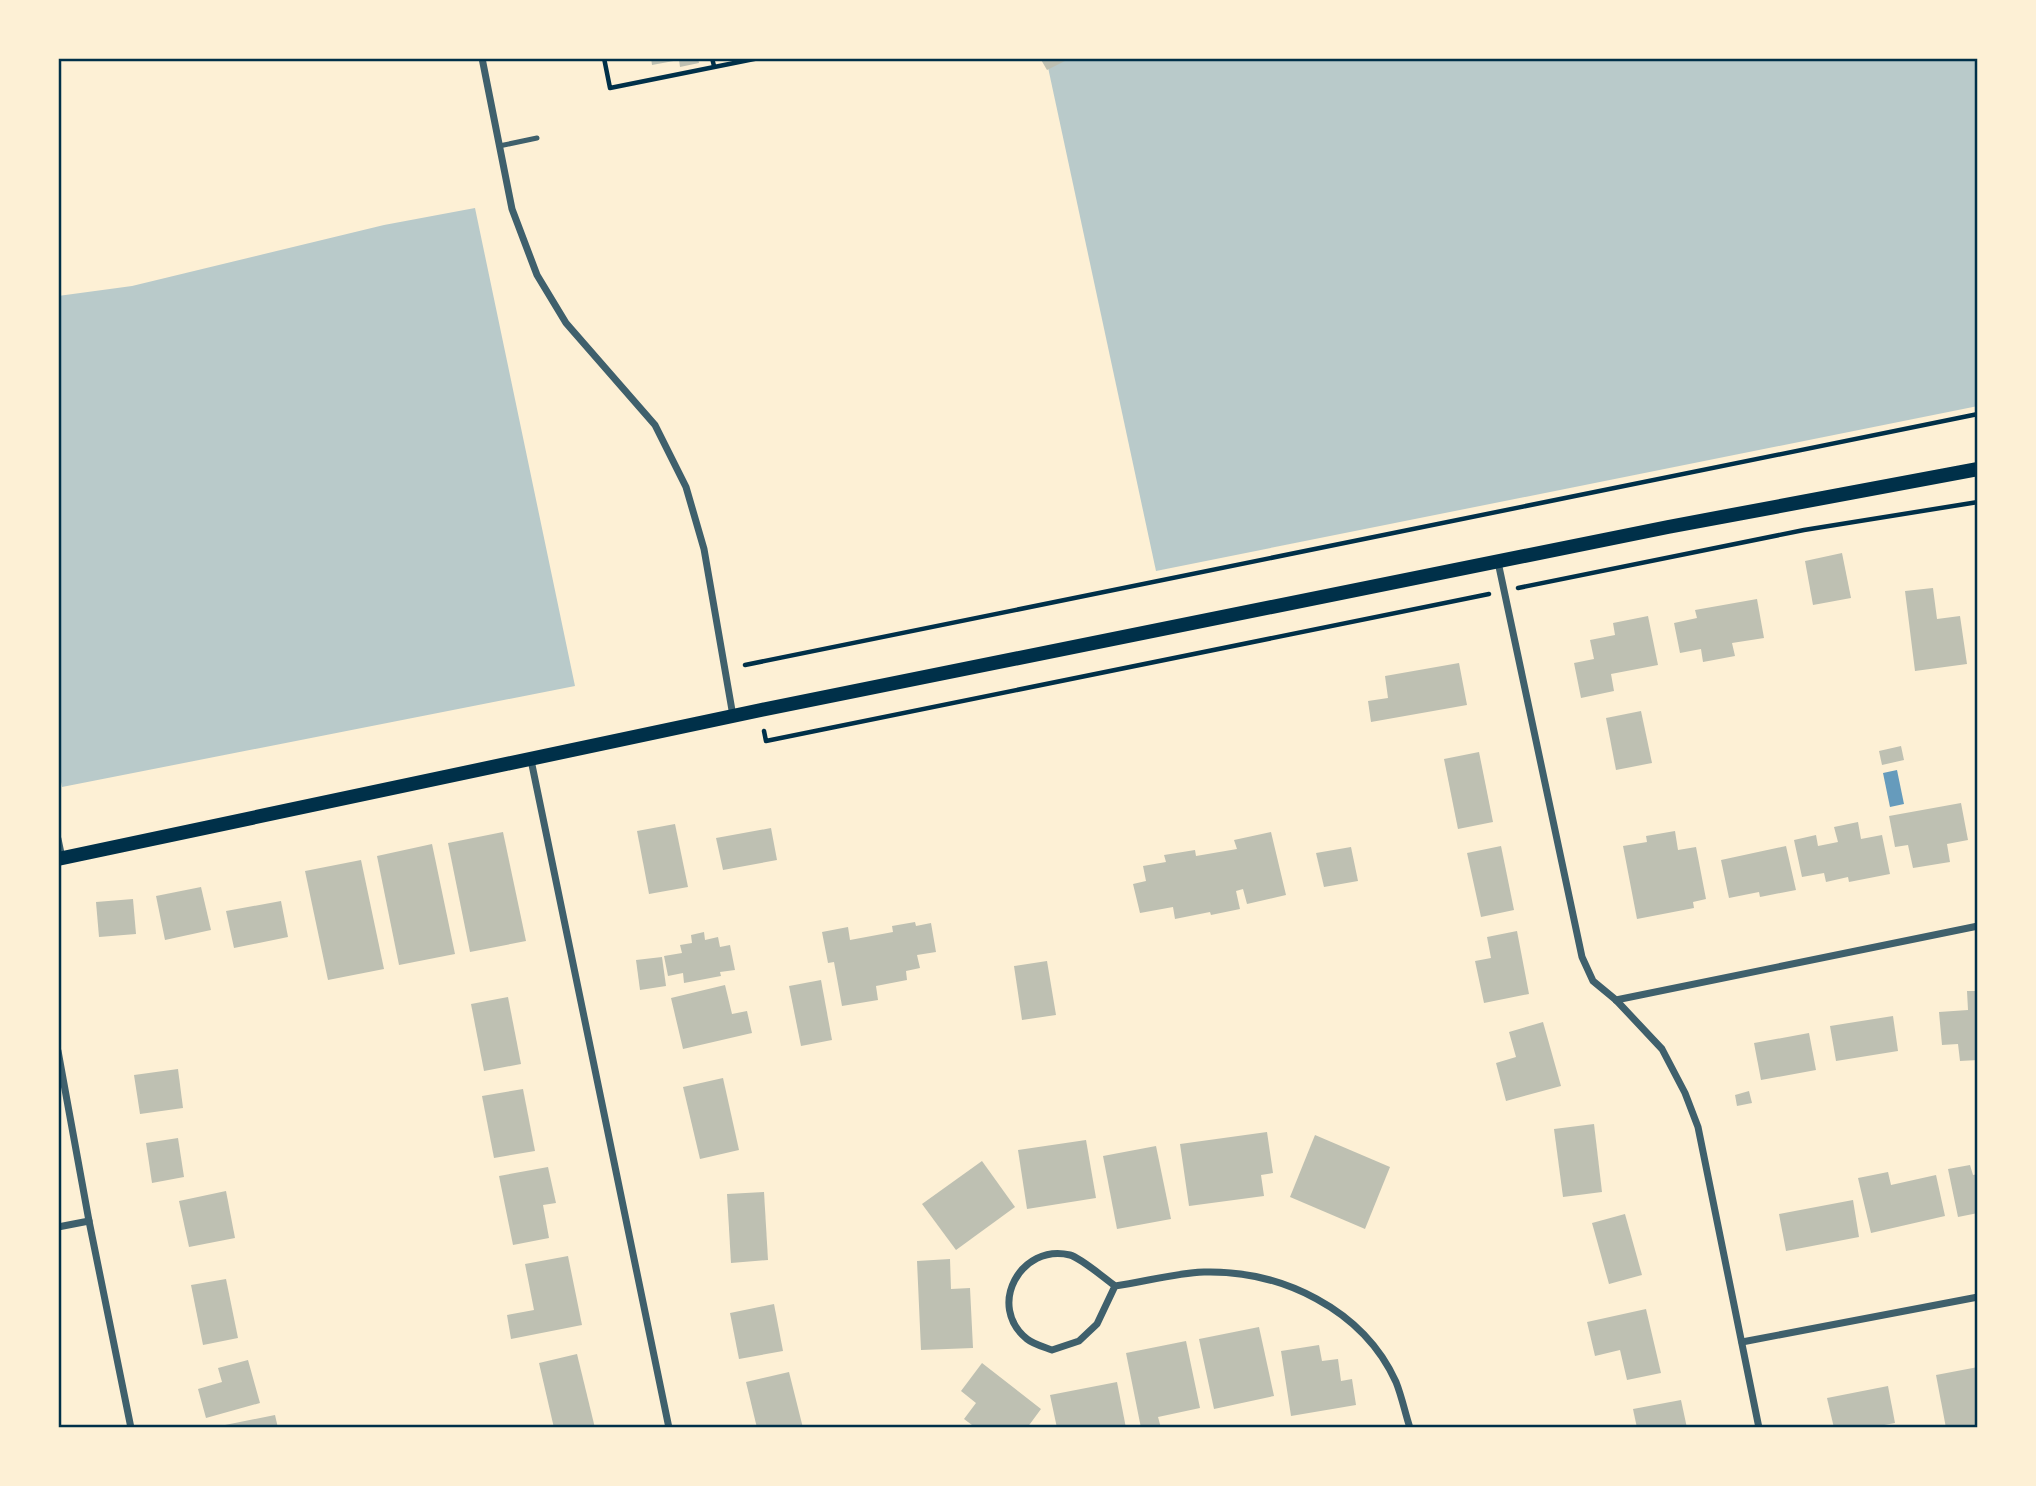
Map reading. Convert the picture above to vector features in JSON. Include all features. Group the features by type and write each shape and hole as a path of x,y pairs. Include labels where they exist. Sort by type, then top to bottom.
{"main road":[{"path":"60,859 733,716 1668,527 1978,469"}],"street":[{"path":"482,58 517,225 546,292 574,334 651,419 686,487 704,549 733,716"},
{"path":"1498,562 1582,957 1593,981 1616,1000 1662,1049 1685,1093 1698,1127 1759,1428"},
{"path":"531,760 669,1428"},
{"path":"58,839 60,859"},
{"path":"1616,1000 1978,926"},
{"path":"58,1051 131,1428"},
{"path":"58,1227 89,1221"},
{"path":"1115,1286 1097,1324 1079,1341 1052,1350 1028,1340 1014,1324 1008,1301 1012,1281 1027,1265 1044,1255 1071,1255 1115,1286 1202,1272 1240,1273 1293,1287 1331,1305 1369,1340 1395,1382 1410,1428"},
{"path":"1742,1342 1978,1297"}],"lane":[{"path":"499,146 537,138"}],"path":[{"path":"604,58 610,88 760,58"},
{"path":"712,58 714,66"},
{"path":"745,665 1978,414"},
{"path":"764,731 766,741 1804,530 1978,502"},
{"path":"1036,673 1040,685"}],"shaded area":[{"path":"1046,58 1978,58 1978,406 1156,571"},
{"path":"475,208 575,686 62,787 58,767 58,296 132,286 384,225"}],"water":[{"path":"1897,770 1904,804 1890,807 1883,773"}],"building":[{"path":"651,58 698,58 699,63 680,67 679,60 652,65"},
{"path":"1040,58 1071,58 1047,70"},
{"path":"1842,553 1851,598 1813,605 1805,561"},
{"path":"1933,588 1937,619 1960,616 1967,664 1915,671 1905,591"},
{"path":"1757,599 1764,638 1732,643 1735,656 1703,662 1701,649 1680,653 1674,623 1697,618 1695,610"},
{"path":"1648,616 1658,665 1611,674 1614,691 1581,698 1574,663 1594,659 1590,640 1615,635 1613,623"},
{"path":"1459,663 1467,705 1371,722 1368,701 1388,698 1385,676"},
{"path":"1641,711 1652,763 1616,770 1606,718"},
{"path":"1901,746 1904,760 1882,765 1879,751"},
{"path":"1479,752 1493,822 1458,829 1444,759"},
{"path":"1961,803 1968,840 1947,844 1950,862 1913,868 1908,845 1895,847 1889,816"},
{"path":"1858,822 1861,839 1882,835 1890,874 1849,882 1848,877 1826,882 1824,873 1802,877 1794,840 1816,835 1818,846 1838,842 1834,827"},
{"path":"675,824 688,887 649,894 637,831"},
{"path":"771,828 777,860 723,870 716,838"},
{"path":"1675,831 1678,850 1696,847 1706,899 1693,902 1694,908 1637,919 1623,846 1647,842 1646,836"},
{"path":"503,832 526,941 470,952 448,843"},
{"path":"1271,832 1286,895 1247,904 1243,889 1236,891 1240,909 1175,919 1173,907 1140,913 1133,884 1146,881 1143,866 1166,862 1164,855 1195,850 1196,856 1237,849 1234,840"},
{"path":"432,844 455,954 399,965 377,856"},
{"path":"1501,846 1514,910 1481,917 1467,853"},
{"path":"1786,846 1796,890 1760,897 1759,892 1729,898 1721,860"},
{"path":"1351,847 1358,881 1324,887 1316,853"},
{"path":"361,860 384,969 328,980 305,871"},
{"path":"201,887 211,930 165,940 156,896"},
{"path":"133,899 136,934 99,937 96,902"},
{"path":"281,901 288,937 234,948 226,911"},
{"path":"915,922 916,926 931,923 936,952 917,955 920,968 906,971 907,980 876,986 878,1000 842,1006 834,962 828,963 822,932 848,927 850,940 893,932 892,926"},
{"path":"1517,931 1529,994 1484,1003 1475,961 1491,958 1487,937"},
{"path":"704,932 705,940 718,937 720,947 730,945 735,970 720,972 721,976 684,983 683,973 668,976 664,956 682,953 680,945 692,943 691,935"},
{"path":"662,957 666,986 640,990 636,960"},
{"path":"1047,961 1056,1015 1022,1020 1014,966"},
{"path":"821,980 832,1040 801,1046 789,986"},
{"path":"725,985 732,1014 747,1011 752,1033 683,1049 671,998"},
{"path":"1967,991 1978,991 1978,1060 1960,1061 1958,1044 1942,1045 1939,1012 1968,1010"},
{"path":"508,997 521,1064 484,1071 471,1004"},
{"path":"1893,1016 1898,1051 1836,1061 1830,1026"},
{"path":"1543,1022 1561,1086 1506,1101 1496,1063 1516,1057 1509,1032"},
{"path":"1809,1033 1816,1070 1761,1080 1754,1043"},
{"path":"178,1069 183,1108 140,1114 134,1075"},
{"path":"723,1078 739,1150 700,1159 683,1087"},
{"path":"523,1089 535,1151 494,1158 482,1096"},
{"path":"1749,1091 1752,1103 1737,1106 1735,1095"},
{"path":"1594,1124 1602,1192 1563,1197 1554,1129"},
{"path":"1267,1132 1273,1173 1261,1175 1264,1196 1189,1206 1180,1144"},
{"path":"1315,1135 1390,1167 1365,1229 1290,1197"},
{"path":"178,1138 184,1177 152,1183 146,1143"},
{"path":"1086,1140 1096,1198 1027,1209 1018,1150"},
{"path":"1156,1146 1171,1219 1117,1229 1103,1156"},
{"path":"982,1161 1015,1207 956,1250 922,1204"},
{"path":"1970,1165 1973,1175 1978,1174 1978,1213 1958,1217 1948,1169"},
{"path":"548,1167 556,1203 543,1205 549,1238 513,1245 499,1176"},
{"path":"1888,1172 1891,1185 1936,1175 1945,1216 1871,1233 1858,1178"},
{"path":"226,1191 235,1238 189,1247 179,1201"},
{"path":"764,1192 768,1260 731,1263 727,1194"},
{"path":"1853,1200 1859,1237 1786,1251 1779,1214"},
{"path":"1625,1214 1642,1275 1609,1284 1592,1223"},
{"path":"568,1256 582,1325 511,1339 507,1315 534,1310 525,1264"},
{"path":"950,1259 951,1289 970,1288 973,1348 921,1350 917,1261"},
{"path":"226,1279 238,1338 203,1345 191,1285"},
{"path":"774,1304 783,1351 739,1359 730,1313"},
{"path":"1646,1309 1661,1373 1627,1380 1620,1350 1595,1356 1587,1322"},
{"path":"1259,1327 1274,1396 1214,1409 1199,1339"},
{"path":"1186,1341 1200,1408 1158,1417 1161,1428 1141,1428 1126,1353"},
{"path":"1319,1345 1322,1361 1338,1359 1341,1381 1352,1379 1356,1405 1291,1416 1281,1351"},
{"path":"577,1354 595,1428 554,1428 539,1363"},
{"path":"248,1360 260,1403 206,1418 198,1389 222,1382 218,1368"},
{"path":"982,1363 1041,1409 1027,1428 976,1428 964,1419 976,1403 961,1391"},
{"path":"1978,1367 1978,1428 1946,1428 1936,1375"},
{"path":"789,1372 803,1428 757,1428 746,1382"},
{"path":"1117,1382 1126,1428 1057,1428 1050,1395"},
{"path":"1888,1386 1895,1423 1868,1428 1834,1428 1827,1398"},
{"path":"1681,1400 1687,1428 1637,1428 1633,1409"},
{"path":"275,1415 278,1428 215,1428 215,1427"}]}
